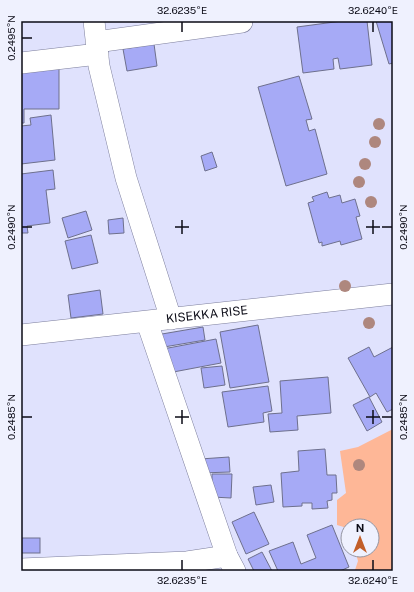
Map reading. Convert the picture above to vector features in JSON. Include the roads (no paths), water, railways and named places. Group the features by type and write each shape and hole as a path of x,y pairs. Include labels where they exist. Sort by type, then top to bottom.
{"street":[{"path":"94,21 99,66 126,178 171,319"},
{"path":"21,63 242,22"},
{"name":"KISEKKA RISE","path":"21,335 393,294"},
{"path":"21,569 187,562 231,564 147,322"}]}
